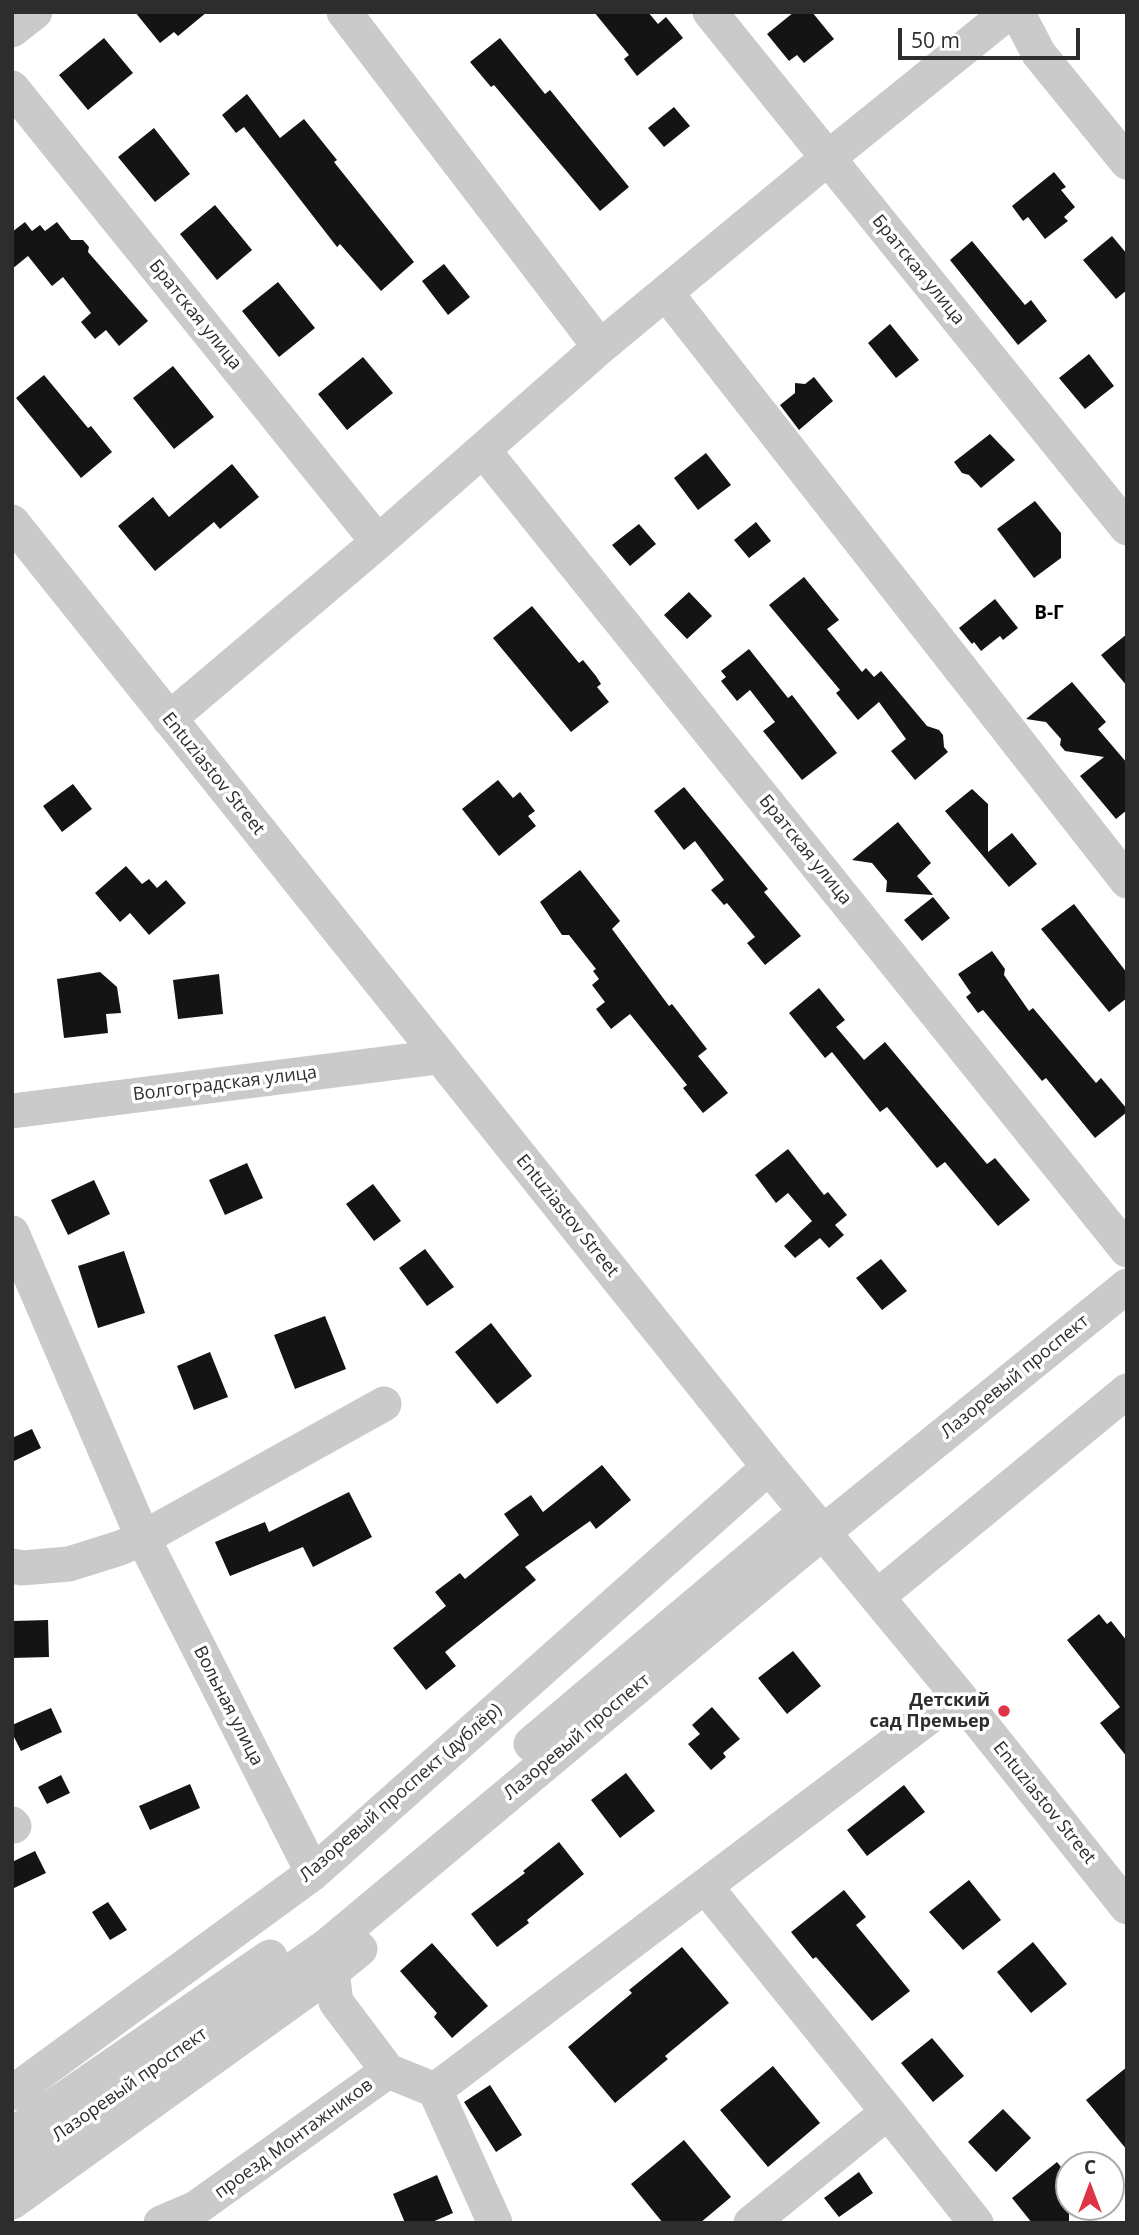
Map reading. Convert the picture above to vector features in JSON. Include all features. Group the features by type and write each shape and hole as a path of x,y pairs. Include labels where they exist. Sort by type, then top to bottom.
{"street":[{"path":"12,30 36,12"},
{"path":"344,12 600,347"},
{"name":"Братская улица","path":"710,12 1127,528"},
{"path":"169,719 378,542 600,347 1009,12"},
{"path":"1017,12 1039,54 1127,162"},
{"name":"Братская улица","path":"12,88 378,542"},
{"path":"666,293 1127,881"},
{"name":"Братская улица","path":"483,450 1127,1250"},
{"name":"Entuziastov Street","path":"12,522 438,1057 769,1467 958,1695 1127,1907"},
{"name":"Волгоградская улица","path":"17,1101 438,1057"},
{"name":"Вольная улица","path":"12,1233 143,1538 313,1873"},
{"name":"Лазоревый проспект","path":"12,2135 323,1920 815,1522 1127,1286"},
{"path":"877,1597 1127,1391"},
{"path":"12,1566 22,1568 69,1564 143,1538 384,1404"},
{"name":"Лазоревый проспект (дублёр)","path":"12,2093 313,1873 769,1467"},
{"name":"Лазоревый проспект","path":"12,2168 328,1945 698,1636 815,1522"},
{"path":"12,2202 332,1972 673,1688 698,1636"},
{"path":"435,2090 958,1695"},
{"path":"705,1886 976,2223"},
{"path":"332,1972 336,2002 388,2071 435,2090 495,2223"},
{"name":"проезд Монтажников","path":"161,2223 196,2208 388,2071"},
{"path":"751,2223 888,2112"}],"building":[{"path":"135,12 207,12 178,36 174,32 160,43"},
{"path":"594,12 648,12 658,24 666,17 683,38 637,76 624,59 629,55"},
{"path":"794,12 812,12 834,39 804,63 797,55 789,61 767,34"},
{"path":"104,38 133,73 88,110 59,75"},
{"path":"500,38 545,94 550,90 629,187 600,211 494,85 491,87 470,62"},
{"path":"247,94 280,138 304,119 337,160 334,162 414,262 381,291 340,244 337,247 244,127 236,133 222,115"},
{"path":"674,107 690,126 664,147 648,128"},
{"path":"154,128 190,174 155,202 118,157"},
{"path":"1054,172 1066,187 1061,190 1075,207 1064,217 1068,221 1045,239 1028,217 1023,221 1012,206"},
{"path":"215,205 252,250 217,280 180,234"},
{"path":"25,222 32,231 40,225 45,231 57,222 71,240 83,240 89,247 88,252 148,321 119,346 106,330 95,339 81,322 91,313 63,277 52,286 28,256 12,269 12,232"},
{"path":"1112,236 1127,254 1127,290 1116,299 1083,260"},
{"path":"972,241 1025,305 1031,300 1047,321 1018,345 950,260"},
{"path":"444,264 470,297 448,315 422,281"},
{"path":"278,282 315,328 279,357 242,311"},
{"path":"890,324 919,360 896,378 868,343"},
{"path":"1089,354 1114,386 1085,409 1059,378"},
{"path":"363,357 393,393 347,430 318,394"},
{"path":"173,366 214,417 174,449 133,398"},
{"path":"44,375 88,428 91,426 112,452 81,478 16,398"},
{"path":"814,377 833,401 799,430 780,405 795,393 795,383 805,384"},
{"path":"990,434 1015,460 981,488 969,475 962,473 954,462"},
{"path":"706,453 731,485 698,510 674,478"},
{"path":"232,464 259,497 220,529 214,522 155,571 118,526 153,497 169,517"},
{"path":"1035,501 1061,533 1061,558 1034,578 997,529"},
{"path":"756,522 771,541 749,558 734,540"},
{"path":"639,524 656,544 630,566 612,545"},
{"path":"804,577 839,620 827,629 862,672 866,668 874,677 881,671 927,726 939,730 943,735 944,747 948,752 915,780 891,751 906,739 879,702 858,720 836,693 840,690 769,605"},
{"path":"689,592 712,616 687,639 664,615"},
{"path":"995,599 1018,628 1003,640 1000,636 981,651 959,628"},
{"path":"532,606 579,663 583,660 596,676 601,684 597,687 609,702 571,732 493,638"},
{"path":"1127,634 1127,686 1101,655"},
{"path":"749,649 788,698 792,695 837,753 802,780 763,731 775,722 750,690 737,701 721,681 726,677 721,671"},
{"path":"1072,682 1106,722 1098,729 1127,763 1127,810 1116,819 1080,776 1104,757 1065,751 1060,745 1061,739 1046,722 1026,719"},
{"path":"498,780 513,798 520,792 535,811 528,816 536,826 499,856 462,809"},
{"path":"73,784 92,809 62,832 43,806"},
{"path":"684,787 768,889 764,892 801,936 765,965 747,943 755,937 727,903 724,905 711,890 724,880 695,841 684,850 654,811"},
{"path":"972,789 988,804 988,852 1012,833 1037,864 1009,887 945,811"},
{"path":"898,822 931,863 917,876 933,895 886,892 887,881 872,863 852,860"},
{"path":"126,866 142,884 149,879 157,888 166,880 186,903 149,935 130,913 120,922 95,893"},
{"path":"580,870 620,921 612,929 669,1006 672,1004 707,1049 698,1056 728,1093 703,1113 683,1088 687,1085 630,1014 611,1029 596,1009 605,1002 592,985 599,979 593,971 596,969 569,935 562,935 540,902"},
{"path":"933,897 950,918 922,941 904,920"},
{"path":"1074,904 1127,973 1127,998 1109,1012 1041,929"},
{"path":"992,951 1005,969 1004,975 1029,1011 1033,1008 1096,1083 1101,1078 1127,1109 1127,1112 1095,1138 1046,1078 1042,1081 983,1010 978,1013 966,997 971,993 958,974"},
{"path":"100,972 117,987 121,1013 106,1014 108,1033 64,1038 57,979"},
{"path":"219,974 223,1014 178,1019 173,980"},
{"path":"819,988 845,1020 836,1027 864,1060 885,1042 987,1164 995,1158 1030,1200 998,1226 945,1162 937,1168 887,1107 880,1112 832,1052 825,1058 789,1013"},
{"path":"788,1149 824,1195 828,1192 847,1215 835,1225 844,1235 829,1248 820,1238 795,1258 784,1246 812,1221 788,1193 776,1203 755,1175"},
{"path":"247,1163 263,1198 225,1215 209,1180"},
{"path":"94,1180 110,1214 68,1235 51,1200"},
{"path":"373,1184 401,1221 374,1241 346,1204"},
{"path":"425,1249 454,1287 427,1306 399,1268"},
{"path":"124,1251 145,1313 98,1328 78,1266"},
{"path":"881,1259 907,1291 882,1310 856,1278"},
{"path":"325,1316 346,1369 295,1389 274,1335"},
{"path":"491,1323 532,1376 497,1404 455,1352"},
{"path":"210,1352 228,1397 194,1410 177,1366"},
{"path":"32,1429 41,1448 12,1462 12,1438"},
{"path":"602,1465 631,1500 596,1529 590,1521 525,1567 536,1580 445,1652 456,1666 426,1690 393,1648 446,1606 435,1592 460,1573 465,1579 519,1535 504,1514 531,1495 543,1512"},
{"path":"349,1492 372,1537 313,1567 303,1547 230,1576 215,1542 265,1522 269,1532"},
{"path":"1099,1614 1107,1624 1111,1621 1127,1641 1127,1757 1100,1723 1120,1707 1067,1640"},
{"path":"48,1620 49,1657 12,1658 12,1621"},
{"path":"793,1651 821,1686 787,1714 758,1678"},
{"path":"712,1707 740,1739 723,1753 726,1757 711,1770 688,1744 700,1734 692,1725"},
{"path":"51,1708 62,1732 21,1751 12,1733 12,1725"},
{"path":"626,1773 655,1811 620,1838 591,1800"},
{"path":"61,1775 70,1793 47,1804 38,1787"},
{"path":"190,1784 200,1808 150,1830 139,1806"},
{"path":"904,1785 925,1812 867,1856 847,1830"},
{"path":"559,1842 584,1874 527,1920 529,1923 497,1947 471,1914 525,1873 523,1871"},
{"path":"35,1851 46,1873 12,1889 12,1862"},
{"path":"969,1880 1001,1920 963,1950 929,1912"},
{"path":"844,1890 866,1917 856,1925 910,1991 872,2021 791,1932"},
{"path":"108,1902 127,1930 110,1940 92,1912"},
{"path":"1033,1942 1067,1984 1031,2013 997,1972"},
{"path":"432,1943 488,2006 452,2038 434,2017 437,2013 400,1971"},
{"path":"682,1947 729,2003 665,2056 668,2059 615,2103 568,2047 632,1993 629,1990"},
{"path":"932,2038 964,2076 933,2102 901,2063"},
{"path":"773,2066 820,2123 768,2167 720,2110"},
{"path":"1127,2067 1127,2150 1086,2100"},
{"path":"490,2085 522,2135 496,2152 464,2102"},
{"path":"1003,2109 1031,2138 996,2172 968,2142"},
{"path":"684,2140 731,2197 700,2223 663,2223 631,2184"},
{"path":"1055,2164 1055,2221 1069,2223 1032,2223 1012,2198"},
{"path":"859,2172 873,2193 839,2217 824,2198"},
{"path":"437,2175 453,2213 430,2223 405,2223 393,2194"}],"place":[{"name":"Детский сад Премьер","path":"1004,1711"}],"district":[{"name":"В-Г","path":"1049,614"}]}
